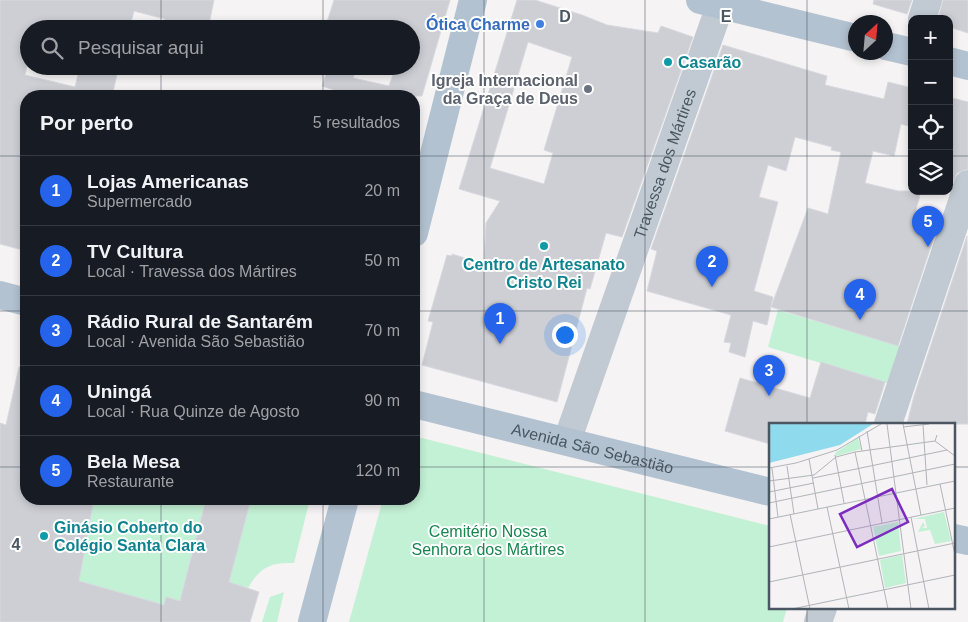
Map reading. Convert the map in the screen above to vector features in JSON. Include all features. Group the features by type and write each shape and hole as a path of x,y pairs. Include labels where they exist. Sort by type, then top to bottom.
{"main road":[{"path":"420,209 473,0"},
{"path":"714,2 848,36"},
{"path":"893,48 908,51"},
{"path":"953,63 968,66"},
{"path":"0,295 20,300"},
{"name":"Avenida São Sebastião","path":"420,405 769,492"},
{"path":"312,622 343,505"}],"street":[{"path":"923,15 928,0"},
{"name":"Travessa dos Mártires","path":"567,441 714,2"},
{"path":"888,423 968,184"},
{"path":"818,622 822,610"}],"green space":[{"path":"778,310 902,347 890,384 768,347"},
{"name":"Cemitério Nossa Senhora dos Mártires","path":"420,438 769,526 769,610 786,610 783,622 349,622 381,505 420,505"},
{"path":"93,505 204,505 180,601 166,597 164,605 79,581"},
{"path":"249,505 308,505 294,563 267,567 257,575 248,588 234,584 230,598 225,596"},
{"path":"284,592 277,622 262,622 270,597"}],"building":[{"path":"0,0 214,0 210,20 165,20 134,11 132,20 20,20 20,75 75,87 78,75 117,75 113,90 20,90 20,249 0,244"},
{"path":"334,0 450,0 422,96 420,96 420,90 334,90 322,86 326,75 354,75 353,78 389,86 393,75 420,75 420,20 328,20"},
{"path":"517,0 535,0 607,25 658,33 661,26 693,37 622,237 606,233 590,289 587,288 557,402 422,365 433,322 428,321 447,255 452,256 452,254 484,264 486,223 500,201 459,189","holes":["528,42 572,57 544,150 553,153 544,184 490,168"]},
{"path":"874,0 912,0 907,14 873,4"},
{"path":"943,0 968,0 968,33 953,28 953,15 939,15"},
{"path":"723,45 827,76 825,85 884,99 888,82 908,87 908,126 901,124 894,156 873,151 865,183 898,191 908,191 908,195 920,195 913,221 937,228 898,346 771,307 808,208 828,214 841,152 831,150 832,147 795,137 786,171 768,165 759,197 778,202 754,291 773,297 767,325 753,321 745,357 729,352 731,343 724,342 731,315 647,291 657,251 651,249"},
{"path":"953,98 968,102 968,169 957,173 953,182"},
{"path":"967,236 968,424 907,423 914,396"},
{"path":"821,362 885,382 875,414 868,412 865,423 769,423 769,444 725,431 740,378 810,398"},
{"path":"20,367 20,505 93,505 79,581 164,605 166,597 180,601 204,505 249,505 229,582 259,592 250,622 0,622 0,423 6,425"}],"place":[{"name":"Ótica Charme","path":"540,24"},
{"name":"Casarão","path":"668,62"},
{"name":"Igreja Internacional da Graça de Deus","path":"588,89"},
{"name":"Centro de Artesanato Cristo Rei","path":"544,246"},
{"name":"Bela Mesa","path":"928,247"},
{"name":"TV Cultura","path":"712,287"},
{"name":"Uningá","path":"860,320"},
{"name":"Lojas Americanas","path":"500,344"},
{"name":"Rádio Rural de Santarém","path":"769,396"},
{"name":"Ginásio Coberto do Colégio Santa Clara","path":"44,536"}]}
